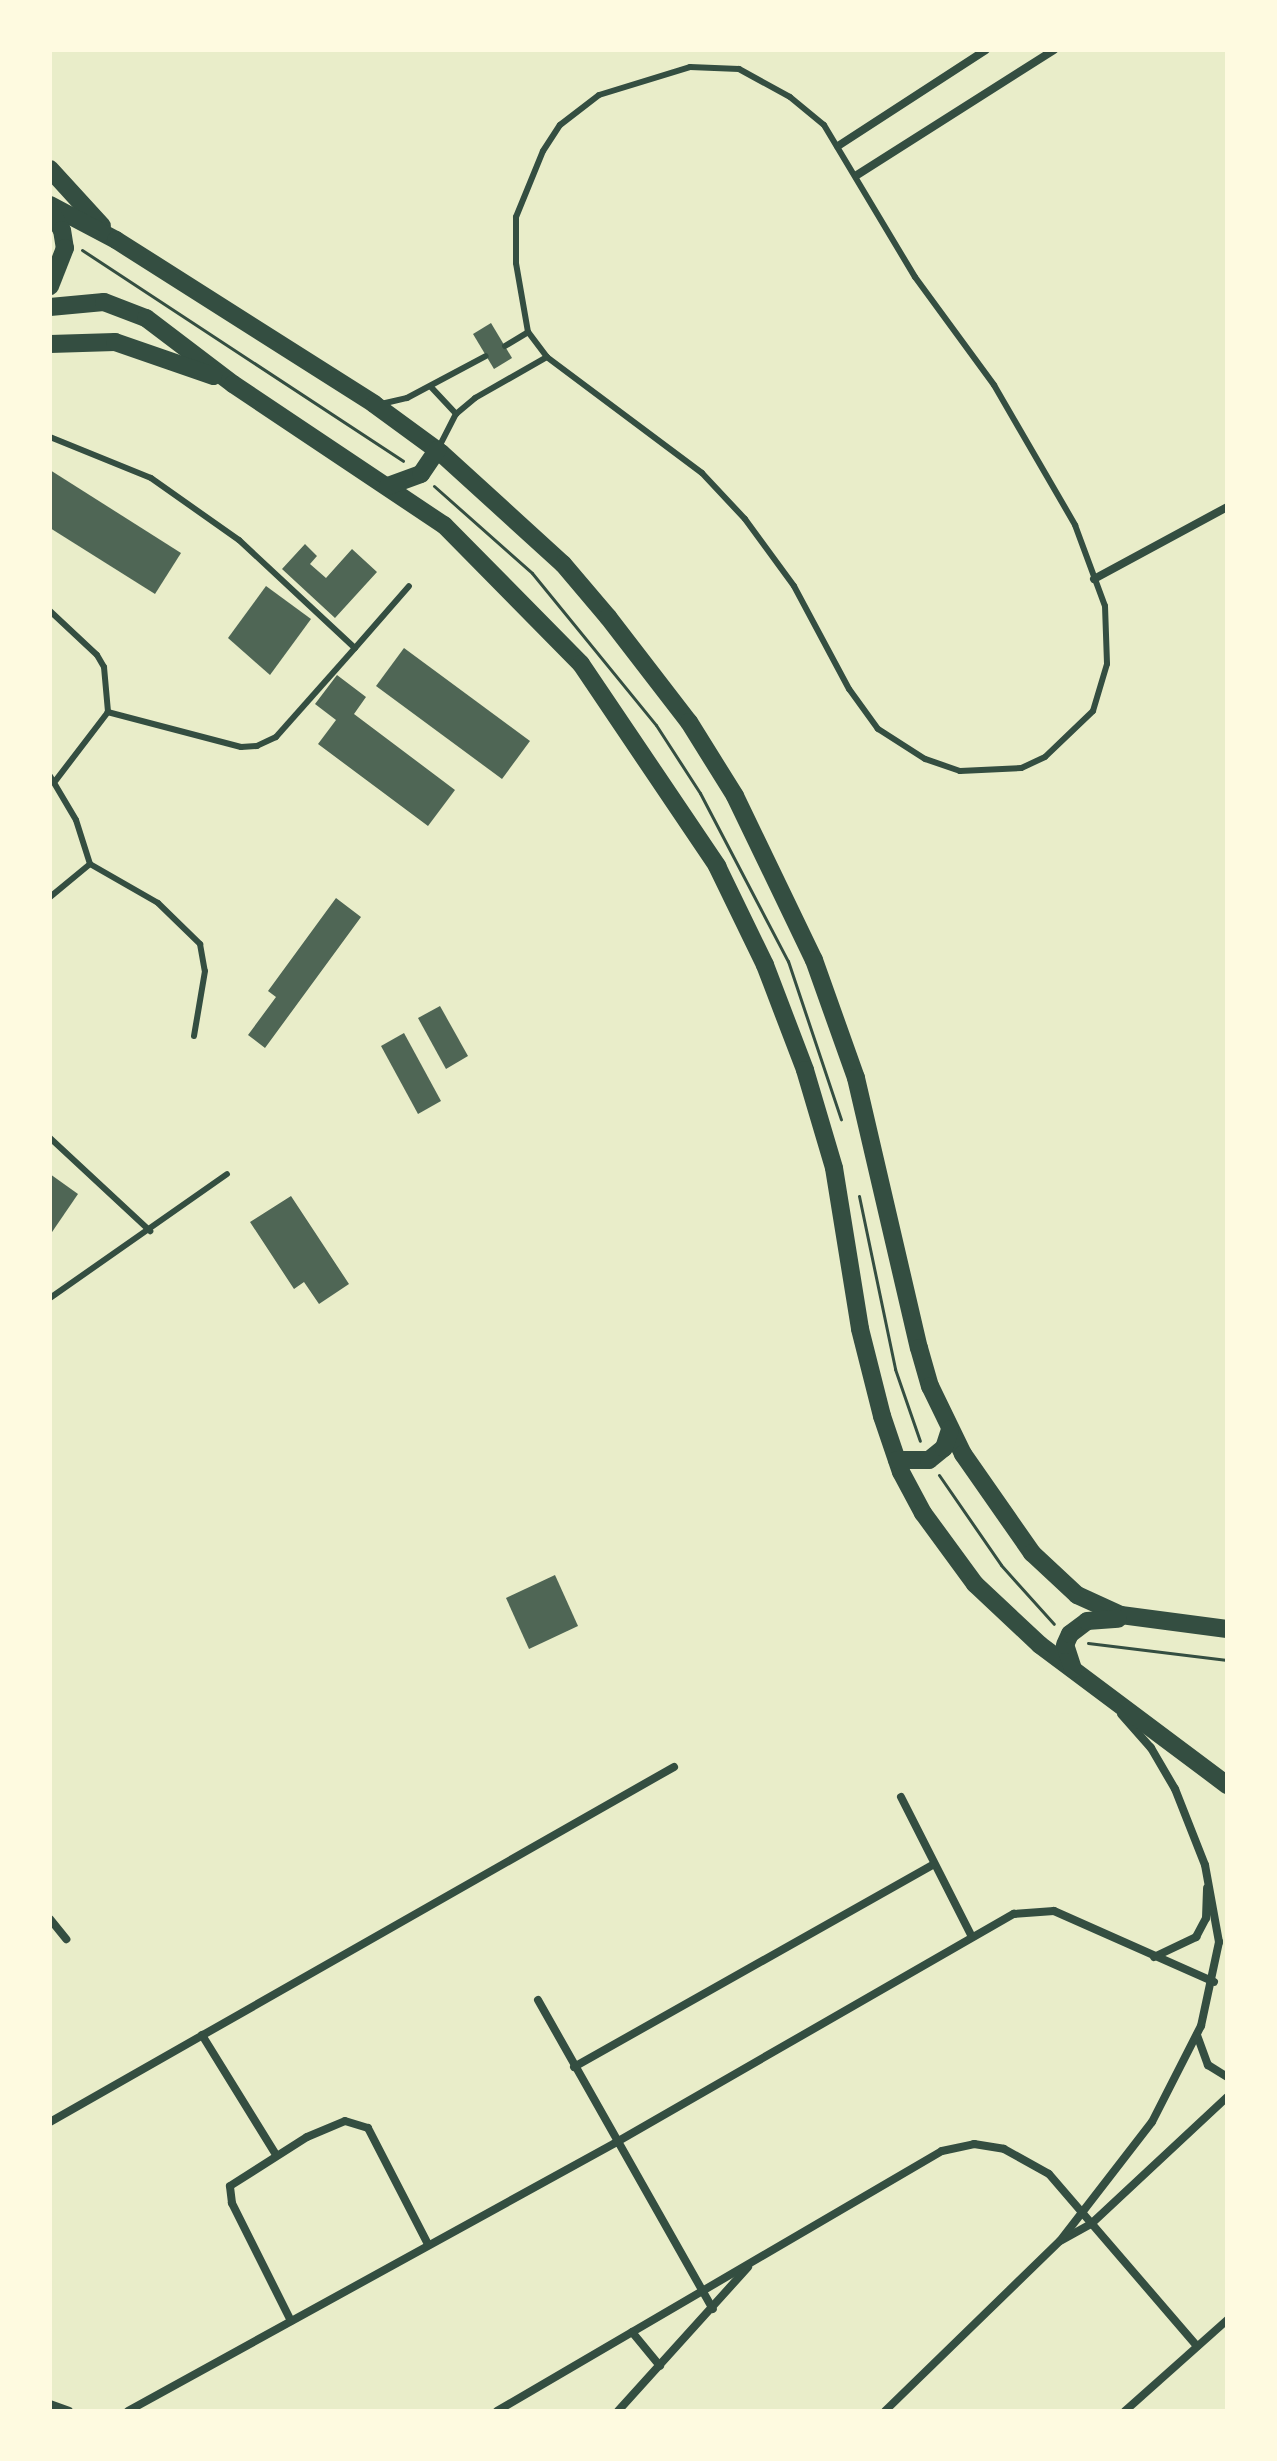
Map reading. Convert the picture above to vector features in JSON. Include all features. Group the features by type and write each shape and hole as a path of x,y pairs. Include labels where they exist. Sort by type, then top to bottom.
{"main road":[{"path":"50,169 116,240"},
{"path":"50,205 116,240 374,404 437,450 563,564 608,617 689,722 755,833 844,1039 869,1125 906,1306 930,1386 950,1429 1007,1520 1052,1578 1099,1608 1149,1619 1227,1629"},
{"path":"50,211 64,240 50,286"},
{"path":"50,307 69,302 122,306 177,339 233,384 444,525 581,664 717,866 765,965 805,1070 834,1168 860,1329 897,1460 923,1513 975,1584 1105,1696 1227,1785"},
{"path":"50,344 115,342 176,359 233,384"},
{"path":"388,486 421,474 437,450"},
{"path":"897,1460 929,1460 944,1448 950,1429"},
{"path":"1075,1672 1065,1645 1070,1634 1087,1621 1149,1619"}],"street":[{"path":"838,146 986,50"},
{"path":"857,175 1054,50"},
{"path":"1094,579 1227,507"},
{"path":"885,2411 1060,2241 1080,2211 1145,2133 1176,2082 1197,2034 1214,1982 1219,1942 1205,1865 1175,1789 1151,1748 1105,1696"},
{"path":"50,2122 674,1767"},
{"path":"901,1797 932,1865 972,1937"},
{"path":"574,2067 932,1865"},
{"path":"1153,1957 1196,1937 1206,1918 1205,1865"},
{"path":"128,2411 615,2143 1014,1914 1054,1911 1214,1982"},
{"path":"50,1919 66,1939"},
{"path":"538,2000 615,2143 713,2309"},
{"path":"1197,2034 1208,2065 1227,2077"},
{"path":"202,2035 276,2155"},
{"path":"1060,2241 1091,2224 1227,2097"},
{"path":"291,2321 230,2193 235,2180 276,2155 337,2123 368,2128 428,2244"},
{"path":"497,2411 929,2158 960,2145 1004,2149 1033,2161 1197,2346"},
{"path":"618,2411 754,2260"},
{"path":"1125,2411 1227,2320"},
{"path":"632,2332 660,2366"},
{"path":"50,2404 69,2411"}],"lane":[{"path":"739,69 811,111 838,146 915,277 994,385 1032,449 1075,525 1108,620 1107,664 1093,711 1073,734 1045,757 1021,768 960,771 925,759 878,729 849,689 794,586 745,519 702,473 547,357 528,332 516,263 516,217 543,151 578,108 626,83 676,70 739,69"},
{"path":"505,346 528,332"},
{"path":"374,404 407,398 486,356"},
{"path":"437,450 456,414 547,357"},
{"path":"431,387 456,414"},
{"path":"50,437 151,478 239,540 355,648"},
{"path":"108,712 241,747 257,746 276,737 409,586"},
{"path":"50,611 97,655 104,667 108,712 53,778 90,864 158,903 200,944 205,971 194,1036"},
{"path":"50,897 90,864"},
{"path":"50,1138 150,1231"},
{"path":"50,1298 150,1231 227,1174"}],"path":[{"path":"64,240 421,474 532,573 656,725 700,793 788,961 819,1041 844,1131"},
{"path":"858,1189 895,1369 929,1460 1001,1565 1045,1615 1070,1634 1105,1646 1227,1660"}],"building":[{"path":"491,323 512,358 494,369 473,334"},
{"path":"50,470 181,553 155,594 50,528"},
{"path":"305,544 317,556 310,564 326,578 352,549 377,572 335,618 282,569"},
{"path":"266,586 311,619 270,675 228,638"},
{"path":"404,648 530,741 502,779 376,686"},
{"path":"337,675 366,697 354,714 455,790 428,826 318,744 336,720 315,704"},
{"path":"336,898 361,917 265,1048 248,1035 276,997 268,991"},
{"path":"440,1006 468,1056 446,1069 418,1018"},
{"path":"404,1033 441,1101 418,1114 381,1046"},
{"path":"50,1174 78,1194 50,1235"},
{"path":"291,1196 349,1284 319,1304 304,1282 294,1289 250,1222"},
{"path":"555,1575 578,1626 529,1649 506,1598"}]}
